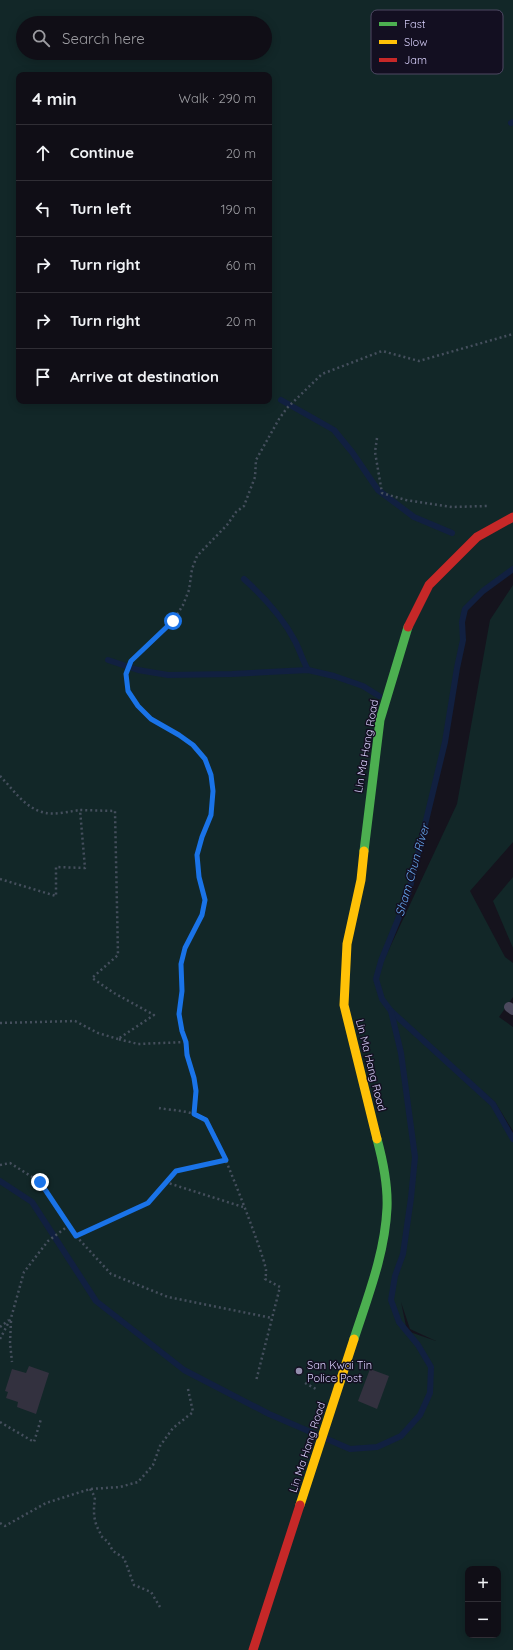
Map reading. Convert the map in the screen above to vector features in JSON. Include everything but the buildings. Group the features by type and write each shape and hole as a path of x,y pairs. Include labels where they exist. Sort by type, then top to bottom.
{"street":[{"name":"Lin Ma Hang Road","path":"253,1650 276,1575 320,1447 379,1261 387,1208 384,1167 344,1005 347,944 361,880 371,785 380,720 409,623 429,585 477,537 513,517"}],"path":[{"path":"194,1114 196,1091 179,1014 182,991 181,964 185,948 204,908 205,900 199,877 197,855 202,837 211,815 213,791 211,775 205,759 193,745 151,719 138,706 128,691 126,674 131,661 162,632 176,616 183,605 189,590 192,569 198,556 227,525 236,512 244,506 255,477 256,460 279,419 287,408 322,374 382,351 419,360 513,334"},
{"path":"377,438 375,452 382,493 406,500 452,507 491,506"},
{"path":"0,776 12,787 24,804 46,814 80,810 115,811 118,955 92,978 114,993 154,1015 118,1039"},
{"path":"0,879 56,896 56,867 84,868 80,810"},
{"path":"0,1023 75,1021 98,1033 138,1044 186,1042"},
{"path":"158,1108 194,1114 206,1120 226,1160 254,1231 266,1270 265,1279 280,1287 256,1381"},
{"path":"76,1236 148,1203 176,1171 226,1160"},
{"path":"0,1165 10,1163 40,1182 68,1226 111,1274 168,1297 272,1318"},
{"path":"165,1182 244,1207"},
{"path":"0,1339 11,1318 24,1272 48,1241 68,1226"},
{"path":"0,1327 11,1318"},
{"path":"11,1318 10,1343 12,1362"},
{"path":"0,1523 5,1526 46,1503 90,1488 120,1487 138,1482 153,1465 160,1446 173,1428 193,1412 188,1389"},
{"path":"0,1422 34,1442 40,1419"},
{"path":"90,1488 96,1497 94,1505 96,1525 101,1536 108,1542 113,1551 124,1558 134,1585 151,1592 160,1607"}],"green space":[{"path":"0,0 513,0 513,571 471,603 462,622 463,640 443,748 411,887 377,975 457,804 490,620 513,585 513,842 470,891 505,957 513,963 513,997 499,1017 513,1027 513,1131 495,1102 404,1023 493,1104 513,1136 513,1650 0,1650","holes":["401,1302 410,1329 436,1341 407,1331"]},
{"path":"513,877 513,948 493,901"}],"waterway":[{"path":"281,400 334,430 352,452 378,490 414,517 452,533"},
{"name":"Sham Chun River","path":"513,569 483,591 465,609 462,622 463,640 445,742 408,895 381,961 376,979 382,999 391,1011 493,1104 513,1139"},
{"path":"244,579 266,600 285,624 295,641 308,670"},
{"path":"108,660 138,670 168,675 232,674 308,670 334,676 363,686 379,696"},
{"path":"0,1181 32,1202 96,1301 184,1370 269,1414 350,1449 377,1447 401,1436 420,1415 430,1393 431,1367 418,1345 399,1322 391,1300 395,1276 403,1254 415,1157 401,1053 391,1011"}],"traffic: fast":[{"path":"364,851 380,720 408,627"},
{"path":"354,1339 375,1274 386,1225 386,1182 377,1139"}],"traffic: slow":[{"path":"364,851 361,880 347,944 344,1005 377,1139"},
{"path":"300,1505 354,1339"}],"traffic: jam":[{"path":"408,627 429,585 477,537 513,517"},
{"path":"253,1650 300,1505"}],"place":[{"name":"San Kwai Tin Police Post","path":"299,1371"}],"route":[{"path":"40,1182 76,1236 148,1203 176,1171 226,1160 206,1120 194,1114 196,1091 179,1014 182,991 181,964 185,948 202,915 205,900 199,877 197,855 202,837 211,815 213,791 211,775 205,759 193,745 151,719 138,706 128,691 126,674 131,661 173,621"}]}
